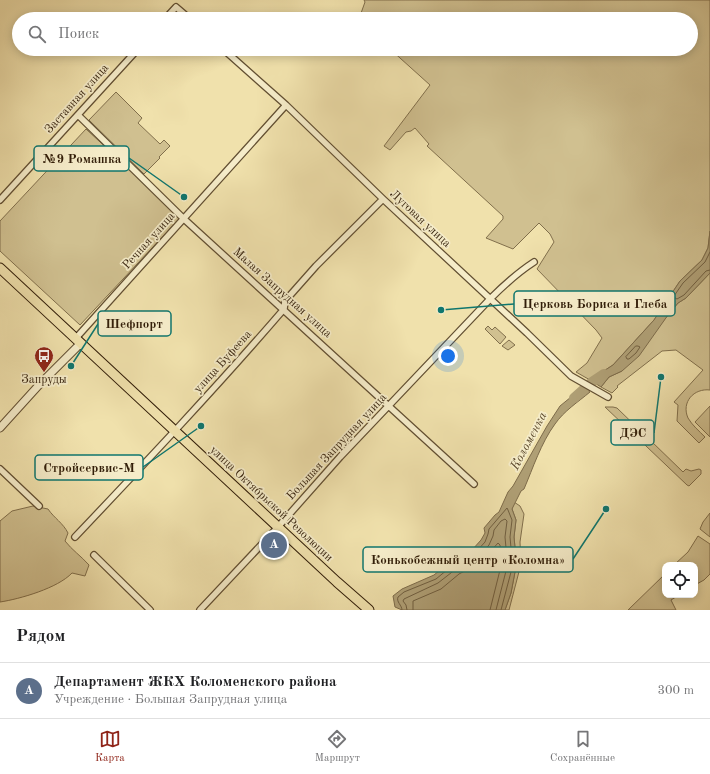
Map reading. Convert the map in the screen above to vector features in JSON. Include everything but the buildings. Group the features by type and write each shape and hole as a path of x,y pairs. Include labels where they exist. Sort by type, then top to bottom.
{"main road":[{"name":"улица Октябрьской Революции","path":"0,268 349,594 369,610"},
{"name":"улица Октябрьской Революции","path":"349,594 363,610"}],"street":[{"path":"171,12 176,7 182,12"},
{"name":"Заставная улица","path":"0,200 132,56"},
{"name":"Луговая улица","path":"231,56 286,105 383,199 490,298 571,376 608,396"},
{"name":"Речная улица","path":"0,428 286,105"},
{"name":"Малая Запрудная улица","path":"78,115 184,219 474,484"},
{"name":"улица Буфеева","path":"75,537 176,432 284,309 285,301 316,266 383,199"},
{"name":"Большая Запрудная улица","path":"200,610 278,527 340,457 490,298 506,282 534,262"},
{"path":"0,470 39,506"},
{"path":"94,555 150,610"}],"shaded area":[{"path":"364,0 710,0 710,231 708,248 702,260 680,281 654,320 613,365 590,380 576,372 587,363 602,338 537,269 554,242 550,234 539,223 513,249 486,238 503,219 503,216 427,146 429,144 415,128 406,132 390,150 384,146 430,85 398,56 698,56 698,12 361,12 365,2"},
{"path":"116,92 142,118 138,123 160,144 164,140 170,146 144,174 89,120"},
{"path":"86,129 181,217 80,325 0,251 0,221"},
{"path":"710,273 710,390 699,391 694,394 690,397 686,407 688,418 705,437 699,443 677,421 678,405 674,402 703,370 676,350 662,351 617,386 618,387 612,393 601,387 609,377 622,371 678,303 686,298"},
{"path":"141,311 150,319 142,327 134,319"},
{"path":"488,326 492,330 495,327 506,337 500,344 485,329"},
{"path":"509,340 515,345 508,350 502,346"},
{"path":"710,406 710,437 695,422"},
{"path":"605,407 617,408 683,472 686,469 691,471 699,469 701,470 701,474 689,486 687,485"},
{"path":"514,502 520,506 524,514 520,542 521,564 509,610 505,610 511,593 515,572 516,558 514,537 516,520 512,509"},
{"path":"33,506 48,509 64,526 68,533 65,541 89,565 85,576 72,573 48,588 0,602 0,521 12,511"},
{"path":"710,513 710,537 700,529"},
{"path":"698,536 710,544 710,574 698,583 698,562 677,562 688,552"},
{"path":"662,577 662,598 674,598 671,600 676,610 628,610"}],"water":[{"path":"710,231 710,273 686,298 678,303 639,356 622,371 609,377 601,387 590,380 613,365 654,320 680,281 702,260 708,248"},
{"path":"582,388 590,392 571,407 550,431 524,489 521,491 512,509 516,520 514,537 516,558 511,593 505,610 402,610 395,607 393,596 402,589 434,575 451,561 472,550 481,540 485,533 484,528 499,512 508,492 560,406"}],"waterway":[{"name":"Коломенка","path":"574,398 592,382 604,374"}],"place":[{"name":"№9 Ромашка","path":"184,197"},
{"name":"Церковь Бориса и Глеба","path":"441,310"},
{"name":"Шефпорт","path":"71,366"},
{"name":"Запруды","path":"44,373"},
{"name":"ДЭС","path":"661,377"},
{"name":"Стройсервис-М","path":"201,426"},
{"name":"Конькобежный центр «Коломна»","path":"606,509"},
{"name":"Департамент ЖКХ Коломенского района","path":"274,545"}]}
